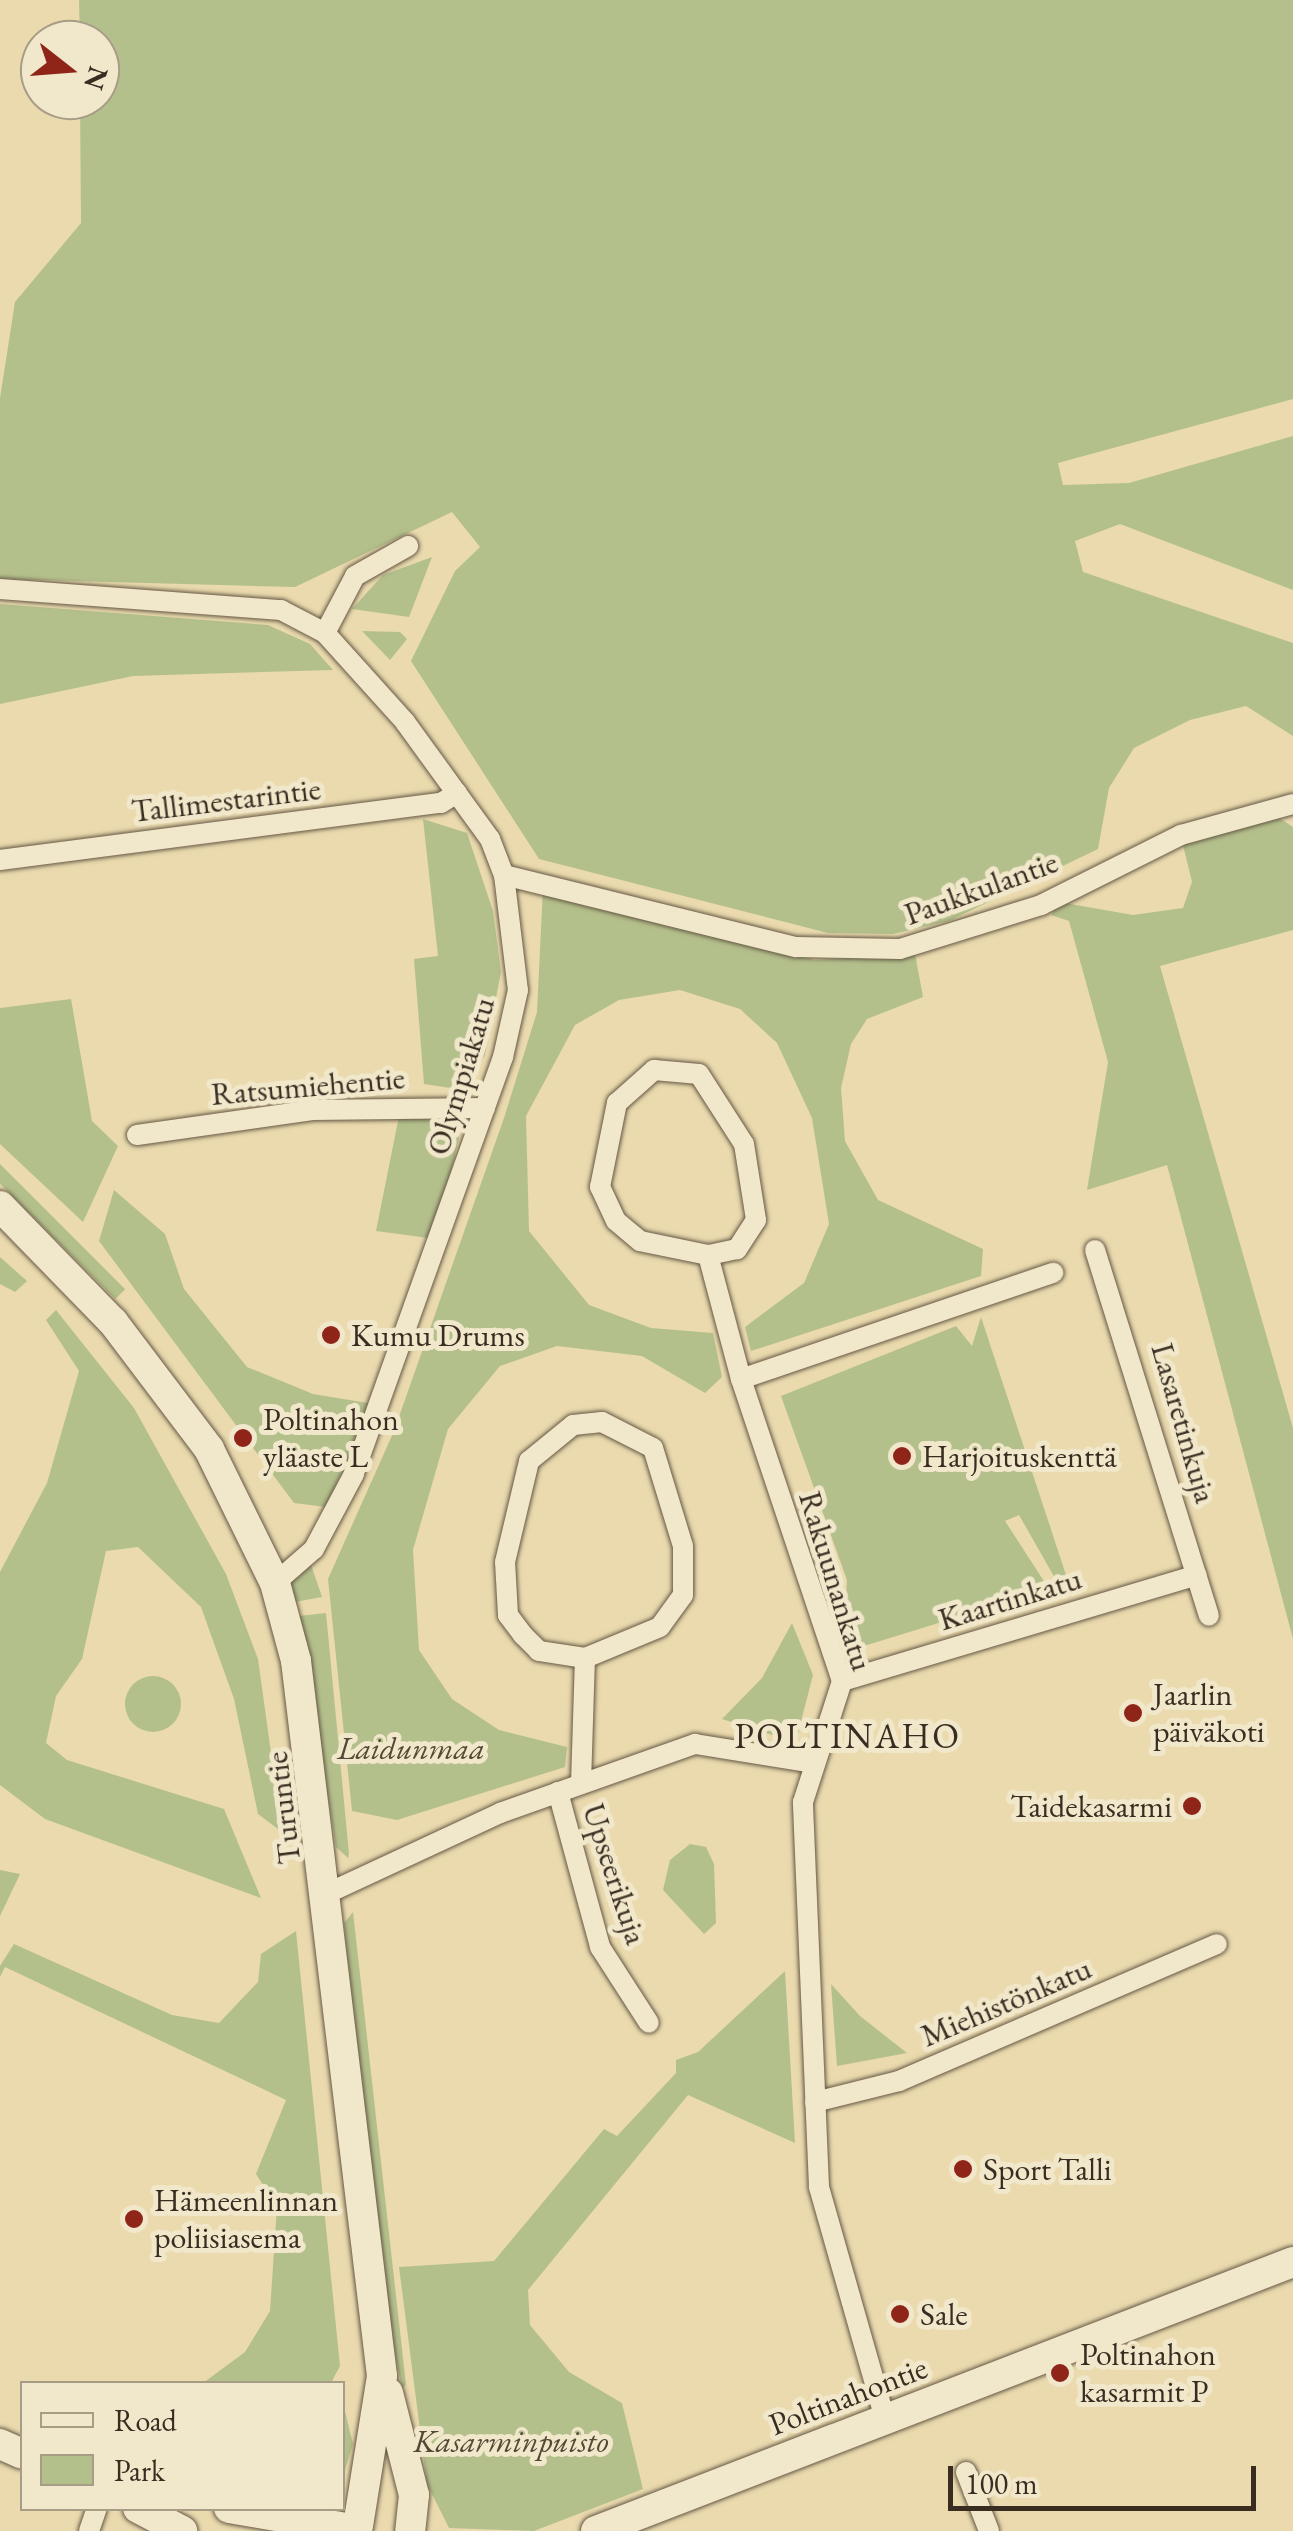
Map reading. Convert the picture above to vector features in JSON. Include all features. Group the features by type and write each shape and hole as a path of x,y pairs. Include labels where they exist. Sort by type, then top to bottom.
{"main road":[{"name":"Turuntie","path":"0,1206 113,1322 209,1449 275,1583 314,1756 382,2376 414,2495 410,2531"},
{"name":"Poltinahontie","path":"613,2528 1293,2262"},
{"name":"Turuntie","path":"353,2529 382,2376"},
{"path":"144,2511 182,2531"},
{"path":"247,2511 353,2529 402,2531"}],"street":[{"path":"325,633 355,576 408,546"},
{"name":"Olympiakatu","path":"0,589 281,610 325,633 457,793 504,875 518,990 485,1108 346,1491 314,1548 275,1583"},
{"name":"Tallimestarintie","path":"0,860 441,803 457,793"},
{"name":"Paukkulantie","path":"504,875 796,947 900,949 1041,904 1182,835 1293,804"},
{"path":"654,1070 699,1074 744,1144 756,1220 737,1248 708,1255 661,1250 626,1232 600,1187 603,1136 617,1103 654,1070"},
{"name":"Ratsumiehentie","path":"137,1135 312,1110 485,1108"},
{"name":"Lasaretinkuja","path":"1095,1250 1209,1616"},
{"name":"Rakuunankatu","path":"708,1255 741,1379 842,1681 814,1764 802,1870 819,2187 886,2419"},
{"path":"741,1379 1053,1273"},
{"path":"602,1422 652,1448 683,1546 683,1595 660,1627 585,1658 539,1652 524,1635 508,1615 505,1562 529,1462 572,1425 602,1422"},
{"name":"Kaartinkatu","path":"842,1681 1197,1575"},
{"path":"581,1784 585,1658"},
{"path":"328,1893 558,1792 710,1742 814,1764"},
{"name":"Upseerikuja","path":"558,1792 600,1947 649,2023"},
{"name":"Miehistönkatu","path":"815,2102 899,2080 1217,1944"},
{"path":"966,2472 989,2531"}],"green space":[{"path":"79,0 1293,0 1293,399 1058,463 1063,485 1129,483 1293,436 1293,590 1120,524 1075,541 1083,572 1293,643 1293,736 1246,706 1190,720 1134,748 1109,788 1098,849 949,921 893,934 828,933 539,859 411,661 455,571 480,547 452,512 295,587 0,579 0,398 15,302 81,223 80,120 120,120 120,20 80,20"},
{"path":"432,557 409,617 352,609 383,575"},
{"path":"0,604 268,625 310,644 333,670 133,676 0,704"},
{"path":"362,631 400,632 407,639 390,660"},
{"path":"1278,817 1293,827 1293,930 1160,966 1293,1428 1293,1639 1167,1165 1087,1190 1108,1062 1069,921 1051,915 1059,902 1133,915 1183,908 1192,882 1183,845"},
{"path":"423,819 467,833 493,911 501,972 485,1055 464,1090 424,1084 414,959 438,956"},
{"name":"Laidunmaa","path":"543,887 815,960 915,954 923,997 867,1019 851,1044 841,1088 845,1141 878,1200 983,1249 981,1276 751,1351 745,1327 804,1283 829,1224 812,1118 777,1043 740,1009 680,990 619,1000 575,1025 526,1116 529,1231 589,1305 651,1328 713,1333 722,1377 705,1393 642,1356 557,1346 500,1366 448,1429 413,1550 419,1650 452,1699 499,1730 567,1747 565,1767 397,1820 352,1811 328,1579 394,1431 504,1118 537,1012"},
{"path":"71,999 92,1121 118,1146 83,1222 0,1144 0,1008"},
{"path":"446,1114 459,1137 436,1239 376,1231 399,1116"},
{"path":"0,1164 125,1289 115,1299 0,1184"},
{"path":"114,1190 165,1234 184,1289 247,1367 313,1394 374,1404 326,1507 294,1503 99,1241"},
{"path":"0,1257 27,1281 15,1292 0,1284"},
{"path":"56,1310 134,1408 226,1574 258,1659 282,1832 258,1814 234,1699 201,1607 138,1547 106,1551 82,1659 56,1696 46,1743 67,1760 224,1809 261,1898 45,1819 0,1785 0,1572 47,1483 79,1371 46,1320"},
{"name":"Harjoituskenttä","path":"981,1317 1068,1581 1056,1580 1019,1515 1005,1521 1049,1589 864,1646 844,1628 847,1580 781,1396 956,1326 972,1346"},
{"path":"309,1559 322,1597 295,1602 291,1583"},
{"path":"326,1613 348,1858 336,1847 299,1616"},
{"path":"792,1623 813,1675 798,1733 785,1739 722,1719 762,1678"},
{"path":"153,1676 173,1684 181,1704 173,1724 153,1732 133,1724 125,1704 133,1684"},
{"path":"690,1844 706,1847 714,1864 716,1923 704,1934 663,1890 670,1860"},
{"path":"0,1870 20,1874 0,1916"},
{"path":"353,1912 406,2385 402,2388 383,2297 344,1923"},
{"path":"296,1931 340,2366 332,2381 206,2381 245,2352 270,2311 277,2207 256,2174 286,2100 5,1967 0,1977 0,1966 14,1944 172,2015 219,2023 258,1982 261,1954"},
{"name":"Kasarminpuisto","path":"785,1971 795,2143 688,2095 528,2290 530,2325 569,2372 622,2403 643,2489 534,2531 449,2528 427,2484 399,2267 494,2261 604,2129 617,2136 676,2073 676,2060 698,2052"},
{"path":"831,1984 860,2016 907,2053 837,2066"},
{"path":"345,2411 353,2444 345,2470"}],"place":[{"name":"Kumu Drums","path":"331,1335"},
{"name":"Poltinahon yläaste L","path":"243,1438"},
{"name":"Harjoituskenttä","path":"902,1456"},
{"name":"Jaarlin päiväkoti","path":"1133,1713"},
{"name":"Taidekasarmi","path":"1192,1806"},
{"name":"Sport Talli","path":"963,2169"},
{"name":"Hämeenlinnan poliisiasema","path":"134,2219"},
{"name":"Sale","path":"900,2314"},
{"name":"Poltinahon kasarmit P","path":"1060,2373"}],"district":[{"name":"POLTINAHO","path":"848,1736"}]}
